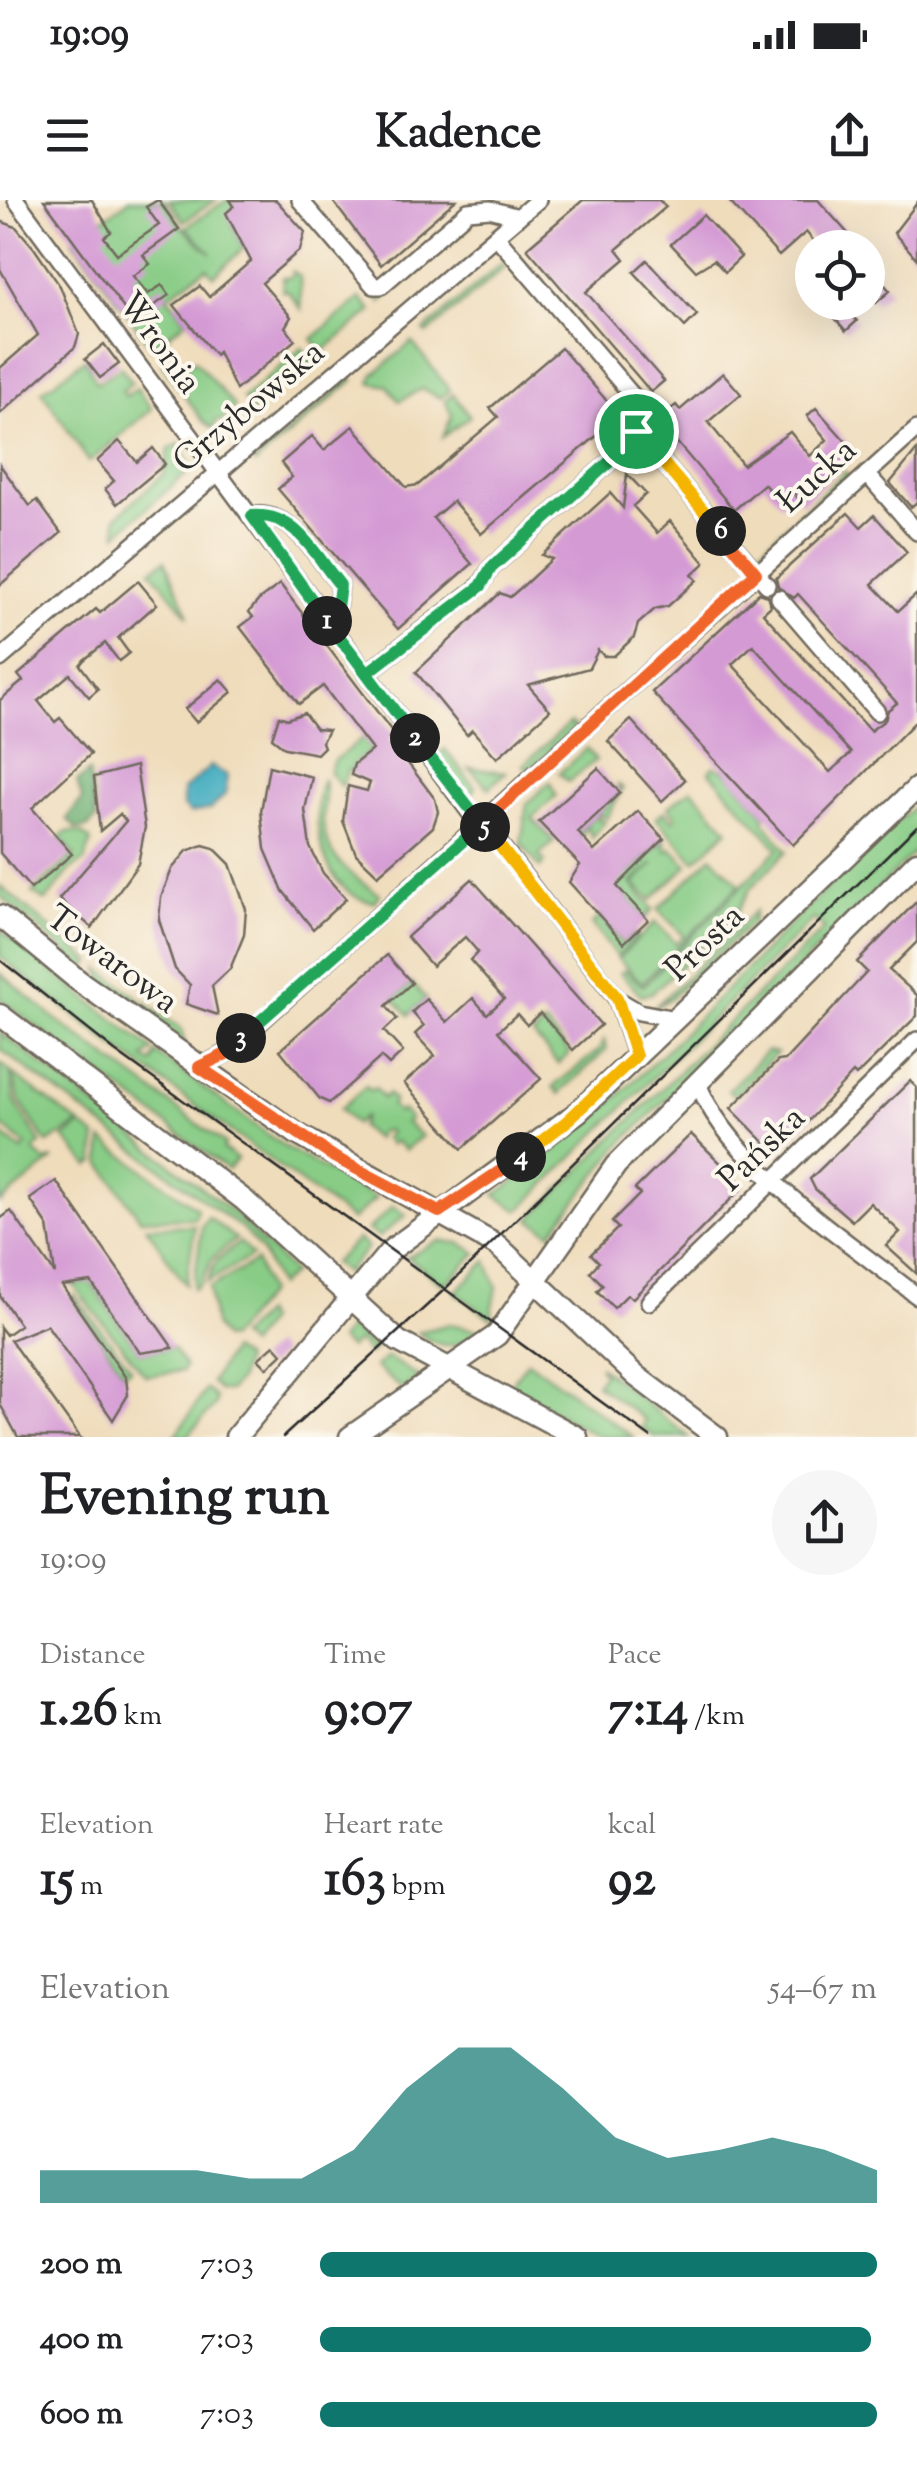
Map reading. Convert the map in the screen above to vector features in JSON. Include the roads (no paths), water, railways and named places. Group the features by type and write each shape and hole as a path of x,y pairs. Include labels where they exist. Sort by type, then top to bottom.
{"main road":[{"name":"Prosta","path":"351,1299 391,1250 566,1122 917,788"},
{"path":"350,1437 450,1372 498,1335 603,1182 697,1080 917,862"},
{"name":"Towarowa","path":"0,916 78,981 199,1067 334,1157 492,1242 536,1280"},
{"path":"0,1015 203,1166 398,1341 577,1437"},
{"path":"536,1280 624,1366 718,1437"},
{"path":"236,1437 351,1299"}],"street":[{"name":"Wronia","path":"16,200 334,630 617,998 636,1056"},
{"path":"300,200 374,286 381,286 468,211 490,209 518,217"},
{"name":"Grzybowska","path":"0,659 538,200"},
{"path":"367,673 481,586 491,568 624,449 636,431 639,416 632,395 496,236"},
{"name":"Łucka","path":"199,1067 226,1054 482,824 768,586 867,474 917,429"},
{"path":"636,431 877,712"},
{"path":"867,474 917,532"},
{"path":"252,516 272,514 286,520 340,585 334,630"},
{"path":"617,998 639,1012 676,1019"},
{"name":"Pańska","path":"649,1302 917,1040"},
{"path":"226,1054 226,1085"},
{"path":"697,1080 709,1112 772,1182 917,1296"}],"water":[{"path":"211,766 227,775 226,793 211,809 190,813 183,807 183,790"}],"tram line":[{"path":"283,1437 445,1289 917,826"},
{"path":"0,960 115,1051 650,1437"}]}
